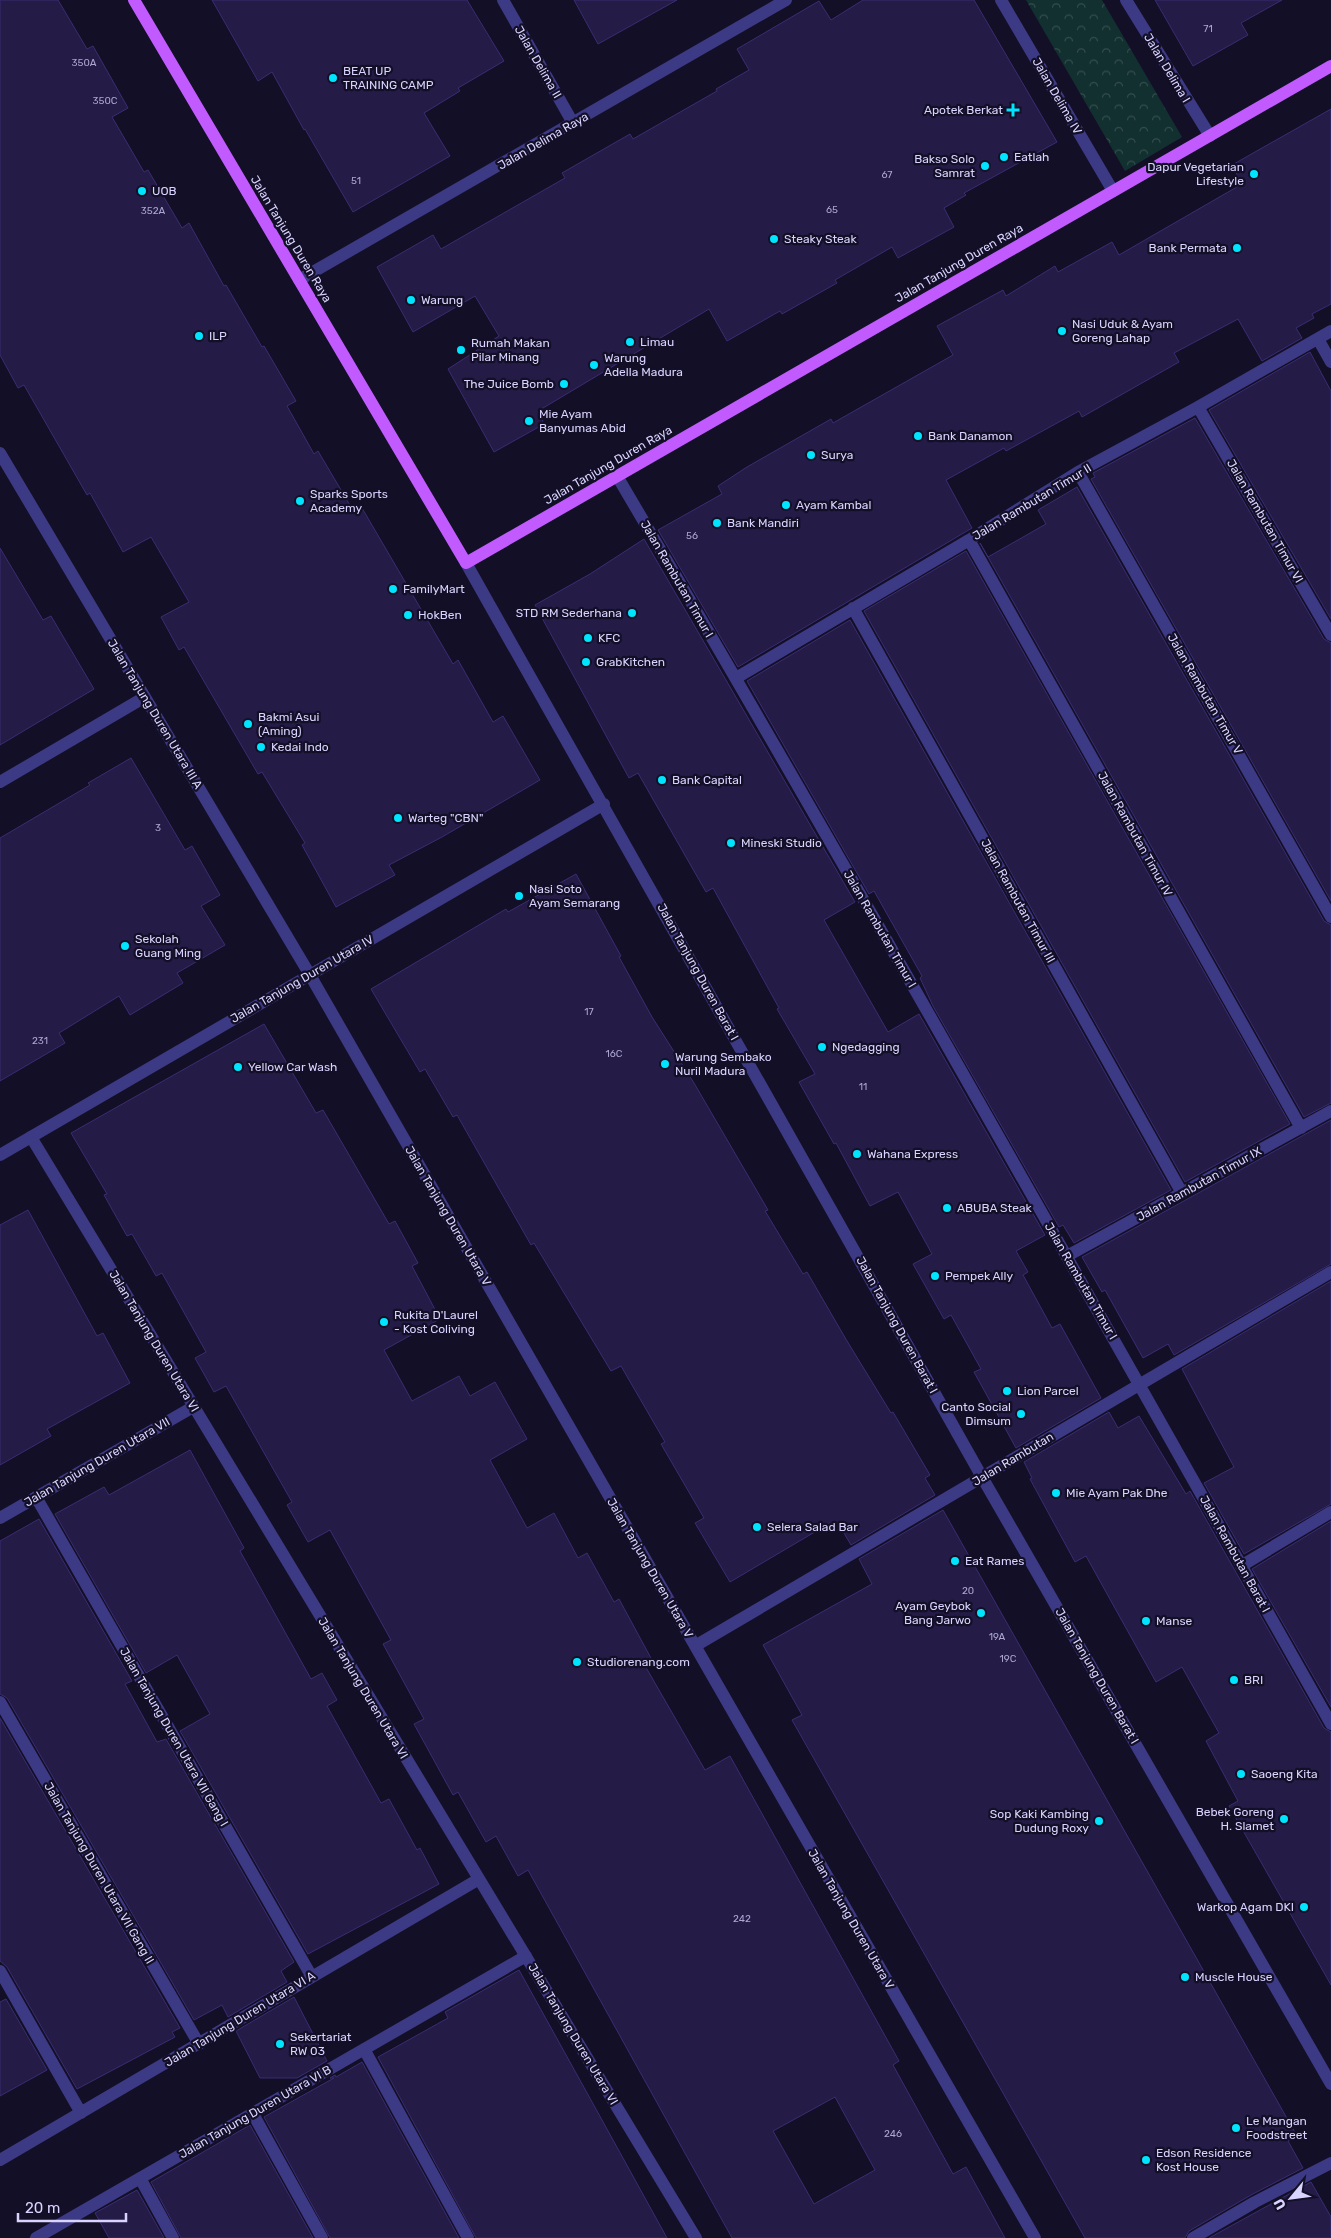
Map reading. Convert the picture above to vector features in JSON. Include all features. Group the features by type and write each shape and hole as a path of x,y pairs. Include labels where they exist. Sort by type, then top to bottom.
{"main road":[{"name":"Jalan Tanjung Duren Raya","path":"134,0 466,563 1331,66"}],"street":[{"name":"Jalan Delima II","path":"503,0 573,123"},
{"name":"Jalan Delima Raya","path":"299,280 573,123 771,4 786,0"},
{"name":"Jalan Delima IV","path":"1001,0 1113,191"},
{"name":"Jalan Delima I","path":"1126,0 1210,136"},
{"name":"Jalan Rambutan Timur II","path":"736,678 969,540 1078,472 1198,407 1331,331"},
{"path":"1318,338 1331,362"},
{"name":"Jalan Rambutan Timur VI","path":"1198,407 1331,635"},
{"name":"Jalan Tanjung Duren Utara III A","path":"0,452 310,975"},
{"name":"Jalan Rambutan Timur V","path":"1078,472 1331,917"},
{"name":"Jalan Rambutan Timur I","path":"617,476 736,678 1140,1385"},
{"name":"Jalan Rambutan Timur IV","path":"969,540 1301,1128"},
{"name":"Jalan Tanjung Duren Barat I","path":"466,563 604,804 982,1477 1331,2084"},
{"name":"Jalan Rambutan Timur III","path":"853,608 1182,1193"},
{"path":"0,782 145,697"},
{"name":"Jalan Tanjung Duren Utara IV","path":"0,1155 604,804"},
{"name":"Jalan Tanjung Duren Utara V","path":"310,975 1035,2238"},
{"name":"Jalan Rambutan Timur IX","path":"1067,1256 1331,1111"},
{"name":"Jalan Tanjung Duren Utara VI","path":"31,1137 696,2238"},
{"name":"Jalan Rambutan","path":"694,1646 1331,1272"},
{"name":"Jalan Rambutan Barat I","path":"1140,1385 1331,1724"},
{"name":"Jalan Tanjung Duren Utara VII","path":"0,1518 193,1407"},
{"name":"Jalan Tanjung Duren Utara VII Gang I","path":"36,1497 312,1977"},
{"path":"1241,1566 1331,1512"},
{"name":"Jalan Tanjung Duren Utara VII Gang II","path":"0,1702 199,2044"},
{"name":"Jalan Tanjung Duren Utara VI A","path":"0,2160 479,1879"},
{"name":"Jalan Tanjung Duren Utara VI B","path":"36,2238 526,1956"},
{"path":"0,1971 82,2113"},
{"path":"364,2049 468,2238"},
{"path":"253,2114 322,2238"},
{"path":"1193,2238 1255,2202 1331,2163"},
{"path":"140,2178 173,2238"}],"green space":[{"path":"1026,0 1102,0 1182,137 1125,171"}],"building":[{"path":"0,0 58,0 87,49 93,46 128,108 112,117 144,172 148,170 182,228 189,223 224,286 226,285 262,347 264,346 296,401 287,406 314,454 318,451 354,512 362,508 453,664 458,660 493,722 503,716 540,780 442,837 389,865 395,875 336,907 302,845 305,843 262,772 258,774 184,647 179,650 161,617 189,602 151,537 123,552 90,493 87,495 24,385 18,388 0,355"},
{"path":"212,0 467,0 504,61 458,88 460,91 424,113 450,156 353,212 272,72 258,81"},
{"path":"574,0 677,0 598,44"},
{"path":"863,0 974,0 1057,142 964,193 966,195 944,208 954,227 898,258 892,247 835,280 837,283 782,314 780,311 727,341 709,309 538,411 544,424 494,452 448,369 499,336 475,296 413,332 377,267 433,235 441,249 565,178 562,173 630,134 633,139 717,91 716,89 749,70 737,49 819,1 831,20"},
{"path":"1155,0 1282,0 1241,23 1248,35 1193,66"},
{"path":"1331,109 1331,304 1312,314 1314,318 1296,328 1302,338 1262,361 1238,319 1174,353 1179,362 1082,417 1079,411 1006,451 1004,448 946,480 972,528 738,667 658,530 722,494 718,486 747,467 831,419 833,423 953,355 937,326 1003,290 1006,296 1055,266 1058,272 1112,242 1119,255 1242,184 1232,165"},
{"path":"1310,352 1331,391 1331,619 1209,410"},
{"path":"1195,418 1324,639 1331,643 1331,901 1091,479 1095,477 1093,473"},
{"path":"1077,487 1324,921 1331,925 1331,1103 1304,1117 980,543 988,557 1046,524 1038,510"},
{"path":"644,539 855,902 824,920 888,1032 919,1014 1045,1235 1016,1251 1028,1272 1023,1275 1052,1328 1060,1324 1101,1398 1016,1448 974,1372 981,1369 951,1315 944,1319 913,1264 932,1254 898,1192 870,1206 836,1143 834,1144 799,1082 815,1074 777,1009 779,1008 713,888 706,892 638,773 629,778 535,605 590,574"},
{"path":"0,548 43,620 51,616 94,689 0,745"},
{"path":"966,551 1290,1124 1185,1182 864,611"},
{"path":"850,620 1171,1190 1074,1243 1063,1225 1059,1227 933,1006 920,978 922,976 874,891 869,894 747,681"},
{"path":"131,758 185,850 192,846 220,895 201,906 225,945 177,973 183,983 130,1015 119,996 59,1033 65,1043 0,1081 0,838 90,785 88,783"},
{"path":"576,874 652,1017 694,1083 768,1210 765,1211 803,1274 807,1272 847,1341 891,1413 893,1412 930,1475 925,1478 935,1495 851,1545 841,1528 835,1531 830,1523 730,1582 695,1523 704,1518 661,1444 665,1442 621,1366 611,1371 534,1243 531,1245 457,1115 453,1117 425,1069 420,1072 371,989 506,909 508,912"},
{"path":"264,1024 316,1113 323,1110 389,1224 395,1221 418,1263 412,1266 440,1319 384,1350 412,1401 459,1376 470,1396 495,1382 527,1439 490,1460 527,1528 554,1513 578,1558 587,1553 614,1602 619,1599 652,1660 644,1664 705,1770 730,1756 899,2061 893,2065 953,2174 966,2167 1005,2238 732,2238 528,1870 518,1876 496,1836 486,1842 458,1792 453,1795 414,1724 424,1719 383,1644 391,1640 330,1530 308,1542 287,1505 292,1502 226,1386 214,1392 195,1358 206,1352 162,1273 156,1276 132,1234 127,1236 104,1195 107,1194 71,1133","holes":["835,2097 875,2170 814,2204 773,2131"]},
{"path":"1331,1120 1331,1264 1174,1355 1168,1344 1143,1358 1105,1290 1102,1292 1082,1257"},
{"path":"28,1210 97,1336 103,1333 130,1383 47,1429 51,1436 0,1465 0,1225"},
{"path":"1331,1281 1331,1504 1244,1554 1204,1483 1234,1467 1182,1369"},
{"path":"1109,1412 1118,1428 1139,1416 1186,1494 1190,1491 1324,1728 1331,1732 1331,1985 1229,1806 1238,1801 1206,1741 1219,1733 1182,1667 1156,1682 1086,1556 1075,1562 1030,1479 1032,1478 1024,1462"},
{"path":"190,1450 244,1548 240,1551 311,1679 322,1673 337,1700 327,1706 381,1803 389,1799 417,1850 420,1848 439,1884 308,1954 180,1731 210,1714 177,1655 146,1673 55,1514 104,1487 109,1495"},
{"path":"943,1510 1297,2136 1288,2141 1303,2168 1251,2195 1189,2231 1185,2238 1085,2238 792,1720 802,1715 763,1645 872,1584 859,1559"},
{"path":"39,1519 132,1681 125,1684 157,1742 166,1739 294,1962 281,1971 287,1982 228,2017 222,2005 194,2020 7,1698 0,1694 0,1541"},
{"path":"1331,1521 1331,1707 1252,1569"},
{"path":"0,1718 180,2028 172,2032 175,2037 77,2089 7,1967 0,1961"},
{"path":"519,1970 667,2238 476,2238 378,2057 448,2018 445,2012"},
{"name":"Sekertariat RW 03","path":"294,1997 327,2061 297,2078 260,2078 236,2031"},
{"path":"6,1999 47,2070 0,2096 0,2002"},
{"path":"362,2062 459,2238 330,2238 264,2117 334,2078 330,2078 335,2075 336,2077"},
{"path":"250,2125 313,2238 181,2238 151,2182"},
{"path":"1311,2182 1331,2217 1331,2238 1209,2238"},
{"path":"137,2190 164,2238 109,2238 95,2213"}],"place":[{"name":"BEAT UP TRAINING CAMP","path":"333,78"},
{"name":"Apotek Berkat","path":"1013,110"},
{"name":"Eatlah","path":"1004,157"},
{"name":"Bakso Solo Samrat","path":"985,166"},
{"name":"Dapur Vegetarian Lifestyle","path":"1254,174"},
{"name":"UOB","path":"142,191"},
{"name":"Steaky Steak","path":"774,239"},
{"name":"Bank Permata","path":"1237,248"},
{"name":"Warung","path":"411,300"},
{"name":"Nasi Uduk & Ayam Goreng Lahap","path":"1062,331"},
{"name":"ILP","path":"199,336"},
{"name":"Limau","path":"630,342"},
{"name":"Rumah Makan Pilar Minang","path":"461,350"},
{"name":"Warung Adella Madura","path":"594,365"},
{"name":"The Juice Bomb","path":"564,384"},
{"name":"Mie Ayam Banyumas Abid","path":"529,421"},
{"name":"Bank Danamon","path":"918,436"},
{"name":"Surya","path":"811,455"},
{"name":"Sparks Sports Academy","path":"300,501"},
{"name":"Ayam Kambal","path":"786,505"},
{"name":"Bank Mandiri","path":"717,523"},
{"name":"FamilyMart","path":"393,589"},
{"name":"STD RM Sederhana","path":"632,613"},
{"name":"HokBen","path":"408,615"},
{"name":"KFC","path":"588,638"},
{"name":"GrabKitchen","path":"586,662"},
{"name":"Bakmi Asui (Aming)","path":"248,724"},
{"name":"Kedai Indo","path":"261,747"},
{"name":"Bank Capital","path":"662,780"},
{"name":"Warteg \"CBN\"","path":"398,818"},
{"name":"Mineski Studio","path":"731,843"},
{"name":"Nasi Soto Ayam Semarang","path":"519,896"},
{"name":"Sekolah Guang Ming","path":"125,946"},
{"name":"Ngedagging","path":"822,1047"},
{"name":"Warung Sembako Nuril Madura","path":"665,1064"},
{"name":"Yellow Car Wash","path":"238,1067"},
{"name":"Wahana Express","path":"857,1154"},
{"name":"ABUBA Steak","path":"947,1208"},
{"name":"Pempek Ally","path":"935,1276"},
{"name":"Rukita D'Laurel - Kost Coliving","path":"384,1322"},
{"name":"Lion Parcel","path":"1007,1391"},
{"name":"Canto Social Dimsum","path":"1021,1414"},
{"name":"Mie Ayam Pak Dhe","path":"1056,1493"},
{"name":"Selera Salad Bar","path":"757,1527"},
{"name":"Eat Rames","path":"955,1561"},
{"name":"Ayam Geybok Bang Jarwo","path":"981,1613"},
{"name":"Manse","path":"1146,1621"},
{"name":"Studiorenang.com","path":"577,1662"},
{"name":"BRI","path":"1234,1680"},
{"name":"Saoeng Kita","path":"1241,1774"},
{"name":"Bebek Goreng H. Slamet","path":"1284,1819"},
{"name":"Sop Kaki Kambing Dudung Roxy","path":"1099,1821"},
{"name":"Warkop Agam DKI","path":"1304,1907"},
{"name":"Muscle House","path":"1185,1977"},
{"name":"Sekertariat RW 03","path":"280,2044"},
{"name":"Le Mangan Foodstreet","path":"1236,2128"},
{"name":"Edson Residence Kost House","path":"1146,2160"}]}
